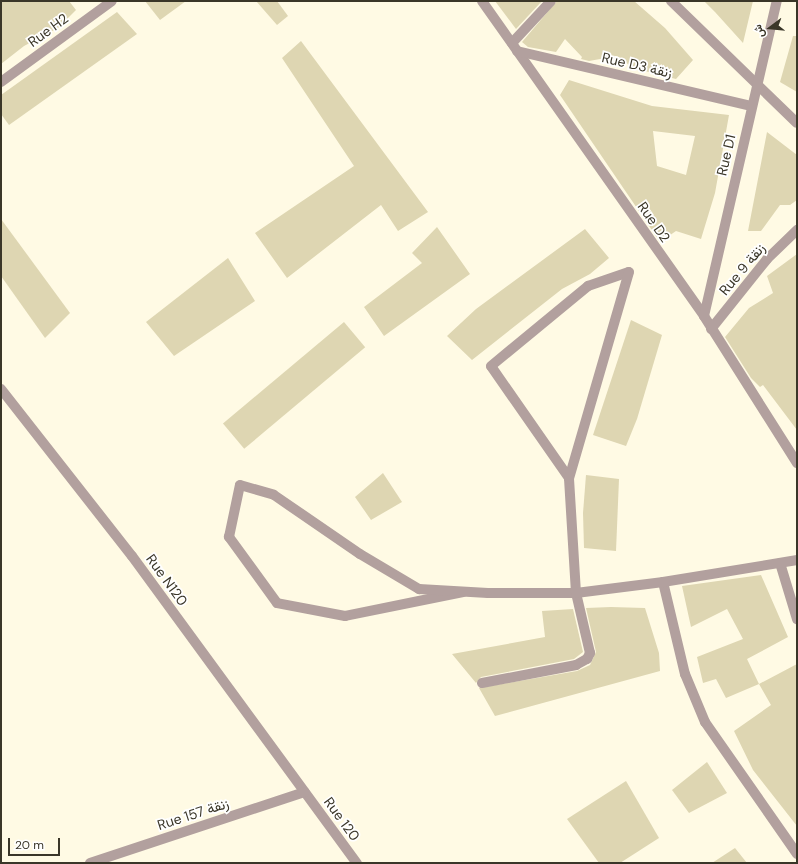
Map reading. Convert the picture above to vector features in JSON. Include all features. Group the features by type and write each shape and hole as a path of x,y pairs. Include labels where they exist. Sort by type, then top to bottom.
{"street":[{"name":"Rue H2","path":"1,82 112,1"},
{"name":"Rue D2","path":"482,1 704,316 797,463"},
{"path":"514,47 551,1"},
{"path":"671,1 758,86 796,119"},
{"name":"Rue D1","path":"704,316 751,106 758,86 777,1"},
{"name":"Rue D3 زنقة","path":"514,47 751,106"},
{"name":"Rue 9 زنقة","path":"711,329 767,259 797,230"},
{"path":"482,683 576,664 587,660 590,653 576,593 569,478 629,272 588,286 491,366 569,478"},
{"name":"Rue N120","path":"1,389 132,556 305,792"},
{"path":"463,592 345,616 277,603 229,537 240,485 274,495 360,554 419,589 463,592 576,593 663,582 797,560"},
{"path":"780,563 797,619"},
{"path":"663,582 685,674 705,722 797,854"},
{"name":"Rue 157 زنقة","path":"91,863 305,792"},
{"name":"Rue 120","path":"305,792 357,863"}],"building":[{"path":"1,1 69,1 76,10 58,28 24,46 1,64"},
{"path":"145,1 186,1 160,20"},
{"path":"256,1 277,1 288,16 277,25"},
{"path":"495,1 542,1 516,29"},
{"path":"557,1 634,1 665,28 693,60 676,79 633,68 617,56 589,61 581,59 582,57 565,39 556,52 528,47 522,42"},
{"path":"704,1 753,1 743,43 715,12"},
{"path":"117,12 137,34 9,125 1,114 1,95"},
{"path":"793,36 797,36 797,92 780,82"},
{"path":"301,41 428,212 398,231 381,205 287,278 255,233 354,166 282,58"},
{"path":"569,80 652,106 729,115 715,193 701,239 676,231 660,242 560,95","holes":["653,131 695,136 686,175 657,166"]},
{"path":"767,132 797,155 797,200 790,205 780,205 761,231 748,231"},
{"path":"1,219 70,313 45,338 1,276"},
{"path":"437,227 470,274 384,336 364,307 422,263 412,253"},
{"path":"585,229 609,258 590,274 562,289 472,360 447,336 476,309"},
{"path":"797,254 797,430 763,385 760,387 751,378 725,337 749,308 773,293 767,276"},
{"path":"228,258 255,301 174,356 146,322"},
{"path":"631,320 662,335 637,419 626,446 593,435"},
{"path":"344,322 365,347 244,449 223,424"},
{"path":"383,473 402,502 371,520 355,497"},
{"path":"586,475 619,479 616,551 584,548 583,513"},
{"path":"761,575 788,637 747,659 759,684 726,698 716,679 703,683 697,657 743,639 727,609 691,627 682,586"},
{"path":"586,608 645,608 659,653 660,671 495,716 479,688 577,671 590,665 596,652"},
{"path":"573,609 583,652 574,659 481,677 476,683 452,654 545,637 542,611"},
{"path":"797,664 797,826 753,770 734,731 771,705 759,684"},
{"path":"707,762 727,793 689,813 672,790"},
{"path":"626,781 659,838 620,863 599,863 567,819"},
{"path":"735,848 747,863 712,863"}]}
